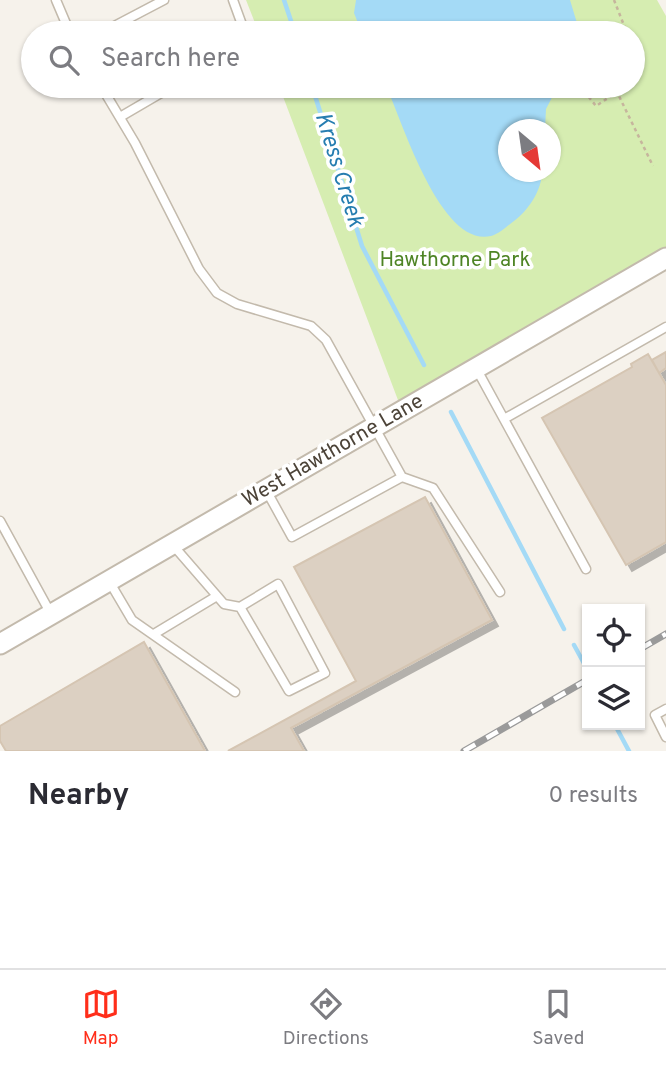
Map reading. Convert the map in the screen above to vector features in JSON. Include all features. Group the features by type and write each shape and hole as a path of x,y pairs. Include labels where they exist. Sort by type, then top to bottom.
{"street":[{"name":"West Hawthorne Lane","path":"0,644 666,258"}],"lane":[{"path":"56,0 65,21"},
{"path":"124,21 164,0"},
{"path":"233,0 241,21"},
{"path":"108,98 199,269 217,293 237,303 311,326 326,340 402,477 433,488 500,592"},
{"path":"120,117 152,98"},
{"path":"504,419 666,327"},
{"path":"476,368 586,569"},
{"path":"265,490 292,537 402,477"},
{"path":"0,521 51,614"},
{"path":"172,544 224,604 240,607 278,584 325,673 289,691 240,607"},
{"path":"109,581 132,620 235,692"},
{"path":"154,634 217,596"},
{"path":"666,709 654,715 666,737"}],"path":[{"path":"614,0 622,21"},
{"path":"590,98 596,106 608,98"},
{"path":"620,98 653,166"}],"green space":[{"name":"Hawthorne Park","path":"246,0 657,0 666,16 666,258 401,408 284,98 645,98 645,21 254,21"}],"water":[{"path":"356,0 570,0 576,21 357,21 354,13"},
{"path":"391,98 552,98 546,109 546,119 498,119 498,182 540,182 537,193 524,212 497,234 473,234 455,222 425,178"}],"building":[{"path":"666,352 666,368 659,373 652,360"},
{"path":"648,354 666,385 666,542 626,565 542,418 632,367 631,364"},
{"path":"425,497 492,620 291,728 304,751 228,751 356,681 294,567"},
{"path":"144,642 205,751 6,751 0,741 0,726"}],"waterway":[{"name":"Kress Creek","path":"284,0 291,21"},
{"name":"Kress Creek","path":"316,98 362,246 424,365"},
{"name":"Kress Creek","path":"451,412 564,629"},
{"name":"Kress Creek","path":"574,645 582,660"},
{"name":"Kress Creek","path":"618,730 629,751"}],"railway":[{"path":"645,646 666,634"},
{"path":"464,751 582,683"}]}
